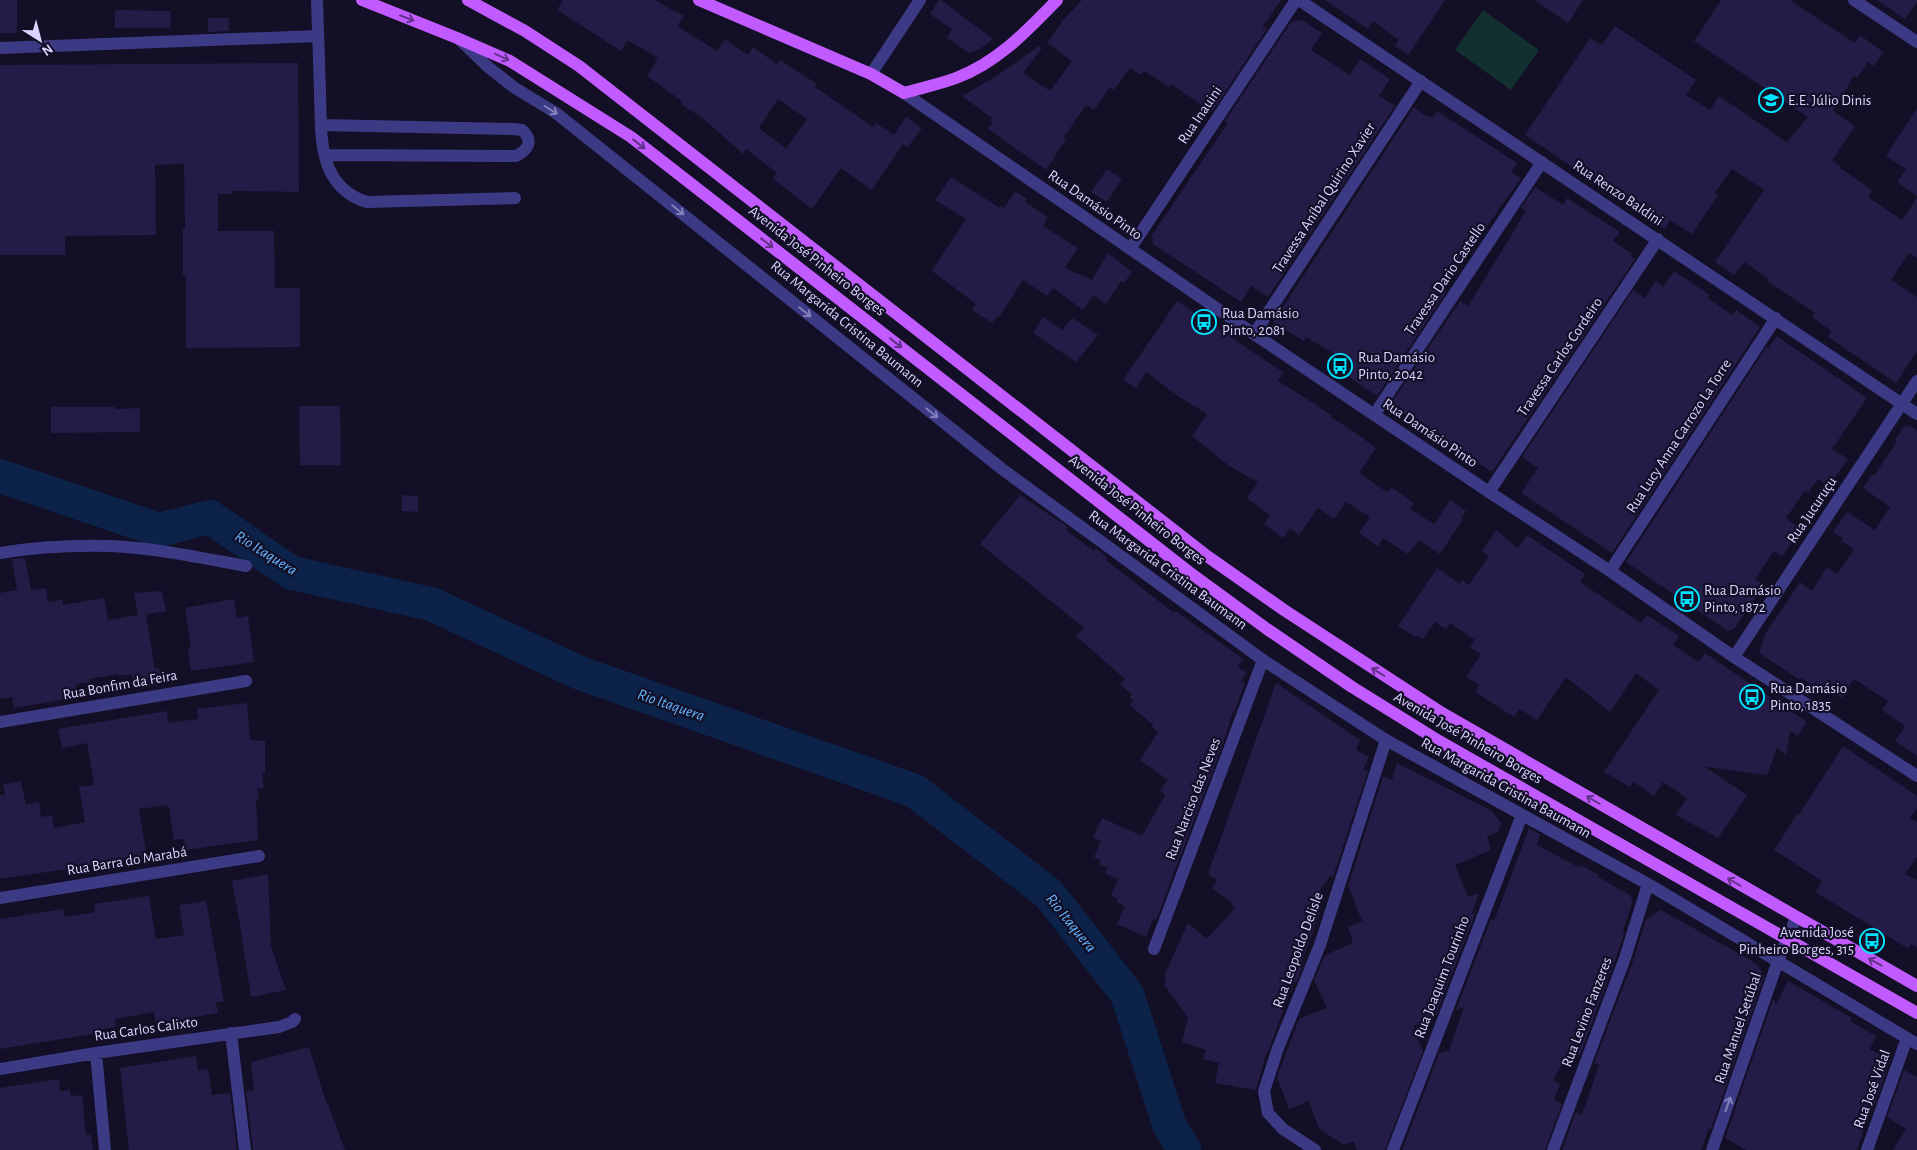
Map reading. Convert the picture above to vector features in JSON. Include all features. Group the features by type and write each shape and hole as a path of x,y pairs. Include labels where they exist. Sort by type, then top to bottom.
{"main road":[{"name":"Avenida José Pinheiro Borges","path":"362,0 510,61 631,138 1190,572 1267,629 1352,687 1439,741 1917,1013"},
{"name":"Avenida José Pinheiro Borges","path":"468,0 526,31 579,66 1207,556 1284,610 1442,713 1917,986"},
{"path":"699,0 871,74 904,93 957,78 988,62 1022,35 1057,0"}],"street":[{"path":"317,0 321,125 325,155 330,170 346,192 354,198 367,202 515,198"},
{"path":"871,74 920,0"},
{"name":"Rua Renzo Baldini","path":"1298,0 1917,414"},
{"name":"Rua Inauini","path":"1130,249 1298,0"},
{"path":"1854,0 1917,42"},
{"path":"0,48 318,36"},
{"name":"Rua Margarida Cristina Baumann","path":"457,38 488,67 515,88 556,113 1002,469 1263,660 1386,740 1648,884 1778,960 1912,1042"},
{"name":"Travessa Aníbal Quirino Xavier","path":"1254,334 1421,81"},
{"name":"Rua Damásio Pinto","path":"904,93 1374,415 1610,571 1734,657 1917,776"},
{"path":"321,125 513,128 522,130 529,140 529,146 524,152 516,156 325,155"},
{"name":"Travessa Dario Castello","path":"1374,415 1542,162"},
{"name":"Travessa Carlos Cordeiro","path":"1489,492 1658,239"},
{"name":"Rua Lucy Anna Carrozo La Torre","path":"1610,571 1776,318"},
{"name":"Rua Jucuruçu","path":"1734,657 1917,381"},
{"path":"0,553 32,548 110,546 168,553 246,566"},
{"name":"Rua Narciso das Neves","path":"1154,949 1263,660"},
{"name":"Rua Bonfim da Feira","path":"0,722 246,681"},
{"name":"Rua Leopoldo Delisle","path":"1315,1150 1283,1129 1268,1112 1264,1092 1278,1048 1320,945 1386,740"},
{"name":"Rua Joaquim Tourinho","path":"1393,1150 1522,815"},
{"name":"Rua Barra do Marabá","path":"0,898 259,856"},
{"name":"Rua Levino Fanzeres","path":"1553,1150 1625,958 1648,884"},
{"name":"Rua Manuel Setúbal","path":"1712,1150 1778,960 1796,918"},
{"name":"Rua Carlos Calixto","path":"0,1069 96,1053 279,1027 295,1019"},
{"path":"232,1033 245,1150"},
{"name":"Rua José Vidal","path":"1867,1150 1896,1073 1912,1042"},
{"path":"96,1053 105,1150"}],"green space":[{"path":"1483,10 1539,50 1511,90 1455,50"}],"building":[{"path":"0,0 17,0 17,33 0,33"},
{"path":"563,0 654,0 684,16 677,26 717,51 725,39 748,55 753,47 777,64 780,60 817,84 815,87 873,127 876,123 894,135 906,117 922,128 908,147 903,144 872,190 841,168 812,209 773,179 777,173 746,149 743,154 704,119 681,104 683,102 647,76 658,58 627,41 621,51 557,10","holes":["778,99 807,119 786,149 759,128"]},
{"path":"939,0 993,39 980,49 969,53 947,38 952,29 930,14"},
{"path":"1082,0 1281,0 1262,28 1268,27 1212,112 1171,84 1169,87 1144,71 1141,75 1130,68 1114,90 1110,87 1094,110 1086,105 1064,137 1066,139 1046,170 988,129 993,122 990,121 992,118 962,96 998,75 1039,46 1042,48 1023,73 1050,91 1072,61 1047,43 1063,20"},
{"path":"1325,0 1445,0 1408,55 1395,46 1399,40 1373,21 1368,29"},
{"path":"1534,0 1583,0 1568,23"},
{"path":"1721,0 1790,0 1855,43 1860,35 1883,52 1874,66 1868,62 1857,78 1854,76 1833,111 1855,126 1832,161 1872,190 1868,197 1902,220 1917,198 1917,258 1909,253 1891,280 1917,297 1917,351 1896,383 1828,337 1831,331 1812,317 1815,313 1767,281 1769,279 1744,262 1734,275 1715,262 1764,190 1732,169 1715,193 1718,195 1692,234 1670,220 1665,229 1525,135 1590,38 1602,45 1615,26 1696,80 1686,95 1710,110 1719,96 1787,142 1808,117 1694,41"},
{"path":"1877,0 1917,0 1917,2 1905,19"},
{"path":"115,10 171,11 170,28 115,28"},
{"path":"208,18 229,18 229,31 208,32"},
{"path":"1302,20 1322,33 1311,50 1350,75 1360,59 1390,79 1379,96 1395,106 1268,297 1251,286 1241,302 1153,244 1152,235 1228,123 1225,121 1291,22"},
{"path":"298,63 299,192 232,191 232,194 218,194 218,231 274,231 275,288 300,288 300,347 186,348 186,276 183,276 183,228 185,228 184,164 155,165 156,235 65,236 65,255 0,255 0,65"},
{"path":"1414,107 1427,117 1428,115 1432,118 1437,111 1517,163 1511,172 1521,178 1462,262 1443,291 1446,292 1377,396 1330,364 1336,355 1306,337 1304,341 1273,322"},
{"path":"1917,108 1917,196 1897,182 1906,169 1886,156"},
{"path":"1107,169 1122,179 1107,202 1091,192"},
{"path":"951,177 1000,208 1001,206 1004,208 1015,191 1027,199 1025,202 1048,217 1043,226 1078,248 1065,268 1092,280 1108,253 1132,272 1124,283 1121,281 1106,304 1093,295 1083,310 1053,288 1047,296 1023,280 999,317 997,316 992,323 972,310 976,304 932,271 966,219 935,200"},
{"path":"1535,187 1563,205 1567,198 1620,232 1613,241 1632,254 1630,256 1635,259 1492,472 1390,405 1460,301 1468,306 1526,211 1521,208"},
{"path":"1674,271 1710,295 1708,298 1732,315 1736,310 1760,327 1612,553 1521,493 1538,468 1522,457 1633,290 1645,298 1656,281 1663,287"},
{"path":"1177,301 1283,372 1278,381 1315,404 1376,448 1359,473 1387,492 1391,487 1414,503 1410,509 1434,524 1450,500 1466,511 1461,518 1463,519 1440,554 1419,540 1408,554 1383,538 1378,547 1359,533 1370,517 1346,502 1334,519 1318,508 1299,535 1290,528 1283,538 1264,524 1270,515 1247,498 1258,482 1229,466 1192,436 1207,414 1178,396 1146,372 1136,388 1123,380"},
{"path":"1043,317 1062,330 1072,318 1098,335 1076,362 1033,333"},
{"path":"1777,336 1867,398 1832,449 1848,459 1829,486 1818,479 1808,493 1805,491 1786,518 1801,529 1782,557 1774,551 1755,579 1764,585 1734,629 1728,631 1626,562 1767,346 1768,349"},
{"path":"299,406 340,406 341,465 300,465"},
{"path":"51,407 140,408 140,432 51,433"},
{"path":"1904,426 1912,427 1917,431 1917,756 1895,741 1905,726 1882,710 1888,701 1854,679 1841,698 1823,686 1820,691 1759,653 1765,634 1800,582 1812,591 1827,567 1837,574 1854,549 1841,541 1843,538 1833,532 1847,512 1875,530 1890,507 1863,488 1872,474 1874,476 1897,441 1895,440"},
{"path":"402,495 418,496 418,512 402,511"},
{"path":"1020,495 1068,527 1066,530 1094,551 1096,548 1107,557 1106,560 1174,613 1176,611 1243,659 1238,667 1247,673 1241,681 1245,683 1161,908 1156,920 1153,919 1146,937 1117,924 1125,906 1116,902 1118,899 1111,895 1118,879 1105,874 1107,868 1099,864 1101,861 1094,857 1101,841 1093,837 1102,818 1142,836 1165,795 1160,790 1168,780 1140,760 1158,732 1152,727 1153,725 1130,705 1133,701 1130,697 1132,695 1120,684 1125,679 1076,636 1084,628 980,544"},
{"path":"1496,530 1518,548 1527,535 1585,574 1580,582 1641,623 1647,615 1679,636 1673,645 1699,662 1705,653 1807,722 1798,736 1790,731 1786,755 1777,748 1767,775 1705,767 1747,795 1718,838 1676,815 1687,798 1663,782 1654,796 1634,782 1630,787 1604,772 1659,690 1636,673 1610,712 1566,677 1537,720 1520,709 1514,717 1475,692 1479,685 1466,677 1481,654 1470,648 1475,640 1450,623 1446,629 1435,622 1423,639 1416,635 1415,637 1398,626 1437,568 1460,584 1462,580 1469,585 1489,556 1482,551"},
{"path":"25,558 31,590 46,588 48,602 62,600 63,605 104,598 108,620 138,615 134,593 162,591 166,611 146,614 155,669 159,668 161,683 134,687 131,674 119,676 118,674 89,679 90,682 76,684 78,697 14,708 12,697 0,699 0,593 17,590 12,559"},
{"path":"234,599 237,618 248,616 254,662 191,671 188,649 191,649 185,608"},
{"path":"1276,683 1360,740 1356,750 1369,757 1363,769 1368,771 1333,877 1331,875 1309,905 1320,912 1301,964 1304,963 1296,983 1294,982 1267,1051 1256,1090 1215,1083 1219,1063 1203,1059 1206,1050 1182,1042 1188,1017 1164,985 1166,977 1164,976 1188,923 1207,939 1235,908 1232,906 1233,904 1212,888 1217,880 1209,875 1211,871 1208,874"},
{"path":"247,703 250,740 265,741 265,773 262,773 264,788 257,789 259,800 256,800 258,840 186,850 184,839 174,840 169,807 167,805 139,809 147,857 0,879 0,795 5,795 3,784 21,781 26,805 39,802 41,817 52,815 54,828 85,822 79,787 94,785 87,743 62,748 58,729 167,711 168,723 198,719 197,709"},
{"path":"1843,746 1917,796 1917,808 1910,818 1917,822 1917,857 1905,874 1917,880 1917,948 1911,944 1909,949 1815,892 1822,881 1774,850"},
{"path":"1397,763 1492,811 1501,823 1498,832 1487,836 1491,850 1455,865 1468,897 1479,893 1472,913 1475,914 1435,1018 1413,1026 1423,1051 1385,1150 1357,1150 1354,1141 1344,1145 1319,1129 1309,1101 1289,1109 1277,1077 1299,1019 1327,1008 1314,980 1325,955 1353,943 1348,927 1362,921 1348,886 1383,776 1392,780"},
{"path":"1529,828 1540,834 1537,845 1580,868 1581,865 1599,875 1598,877 1630,895 1633,901 1622,933 1625,932 1580,1055 1570,1050 1553,1080 1560,1084 1554,1100 1562,1104 1545,1150 1402,1150 1439,1053 1449,1050 1464,1007 1456,1010 1491,919 1494,921"},
{"path":"268,874 271,946 286,990 251,997 232,881"},
{"path":"149,896 156,939 184,935 179,905 206,901 224,1001 216,1003 218,1013 156,1024 154,1012 115,1019 116,1027 98,1030 98,1033 0,1049 0,919 63,909 65,917 95,912 94,904"},
{"path":"1661,910 1752,961 1759,967 1764,977 1711,1129 1709,1128 1701,1150 1562,1150 1576,1112 1581,1115 1588,1098 1599,1065 1594,1063 1633,961 1646,919"},
{"path":"1788,981 1852,1018 1850,1021 1876,1036 1870,1049 1890,1061 1857,1150 1746,1150 1725,1138 1773,999 1776,1005"},
{"path":"309,1047 327,1105 345,1150 253,1150 246,1091 254,1090 251,1062"},
{"path":"196,1056 198,1070 208,1069 212,1095 230,1093 237,1150 129,1150 120,1068"},
{"path":"1904,1070 1917,1077 1917,1150 1893,1150 1906,1129 1887,1117"},
{"path":"59,1079 60,1091 70,1090 71,1096 82,1095 86,1135 91,1135 93,1150 0,1150 0,1088"}],"waterway":[{"name":"Rio Itaquera","path":"0,476 159,530 210,517 292,573 431,604 580,673 915,791 1049,894 1127,994 1169,1124 1184,1150"}],"place":[{"name":"E.E. Júlio Dinis","path":"1771,100"},
{"name":"Rua Damásio Pinto, 2081","path":"1204,322"},
{"name":"Rua Damásio Pinto, 2042","path":"1340,366"},
{"name":"Rua Damásio Pinto, 1872","path":"1687,599"},
{"name":"Rua Damásio Pinto, 1835","path":"1752,697"},
{"name":"Avenida José Pinheiro Borges, 315","path":"1872,941"}]}
